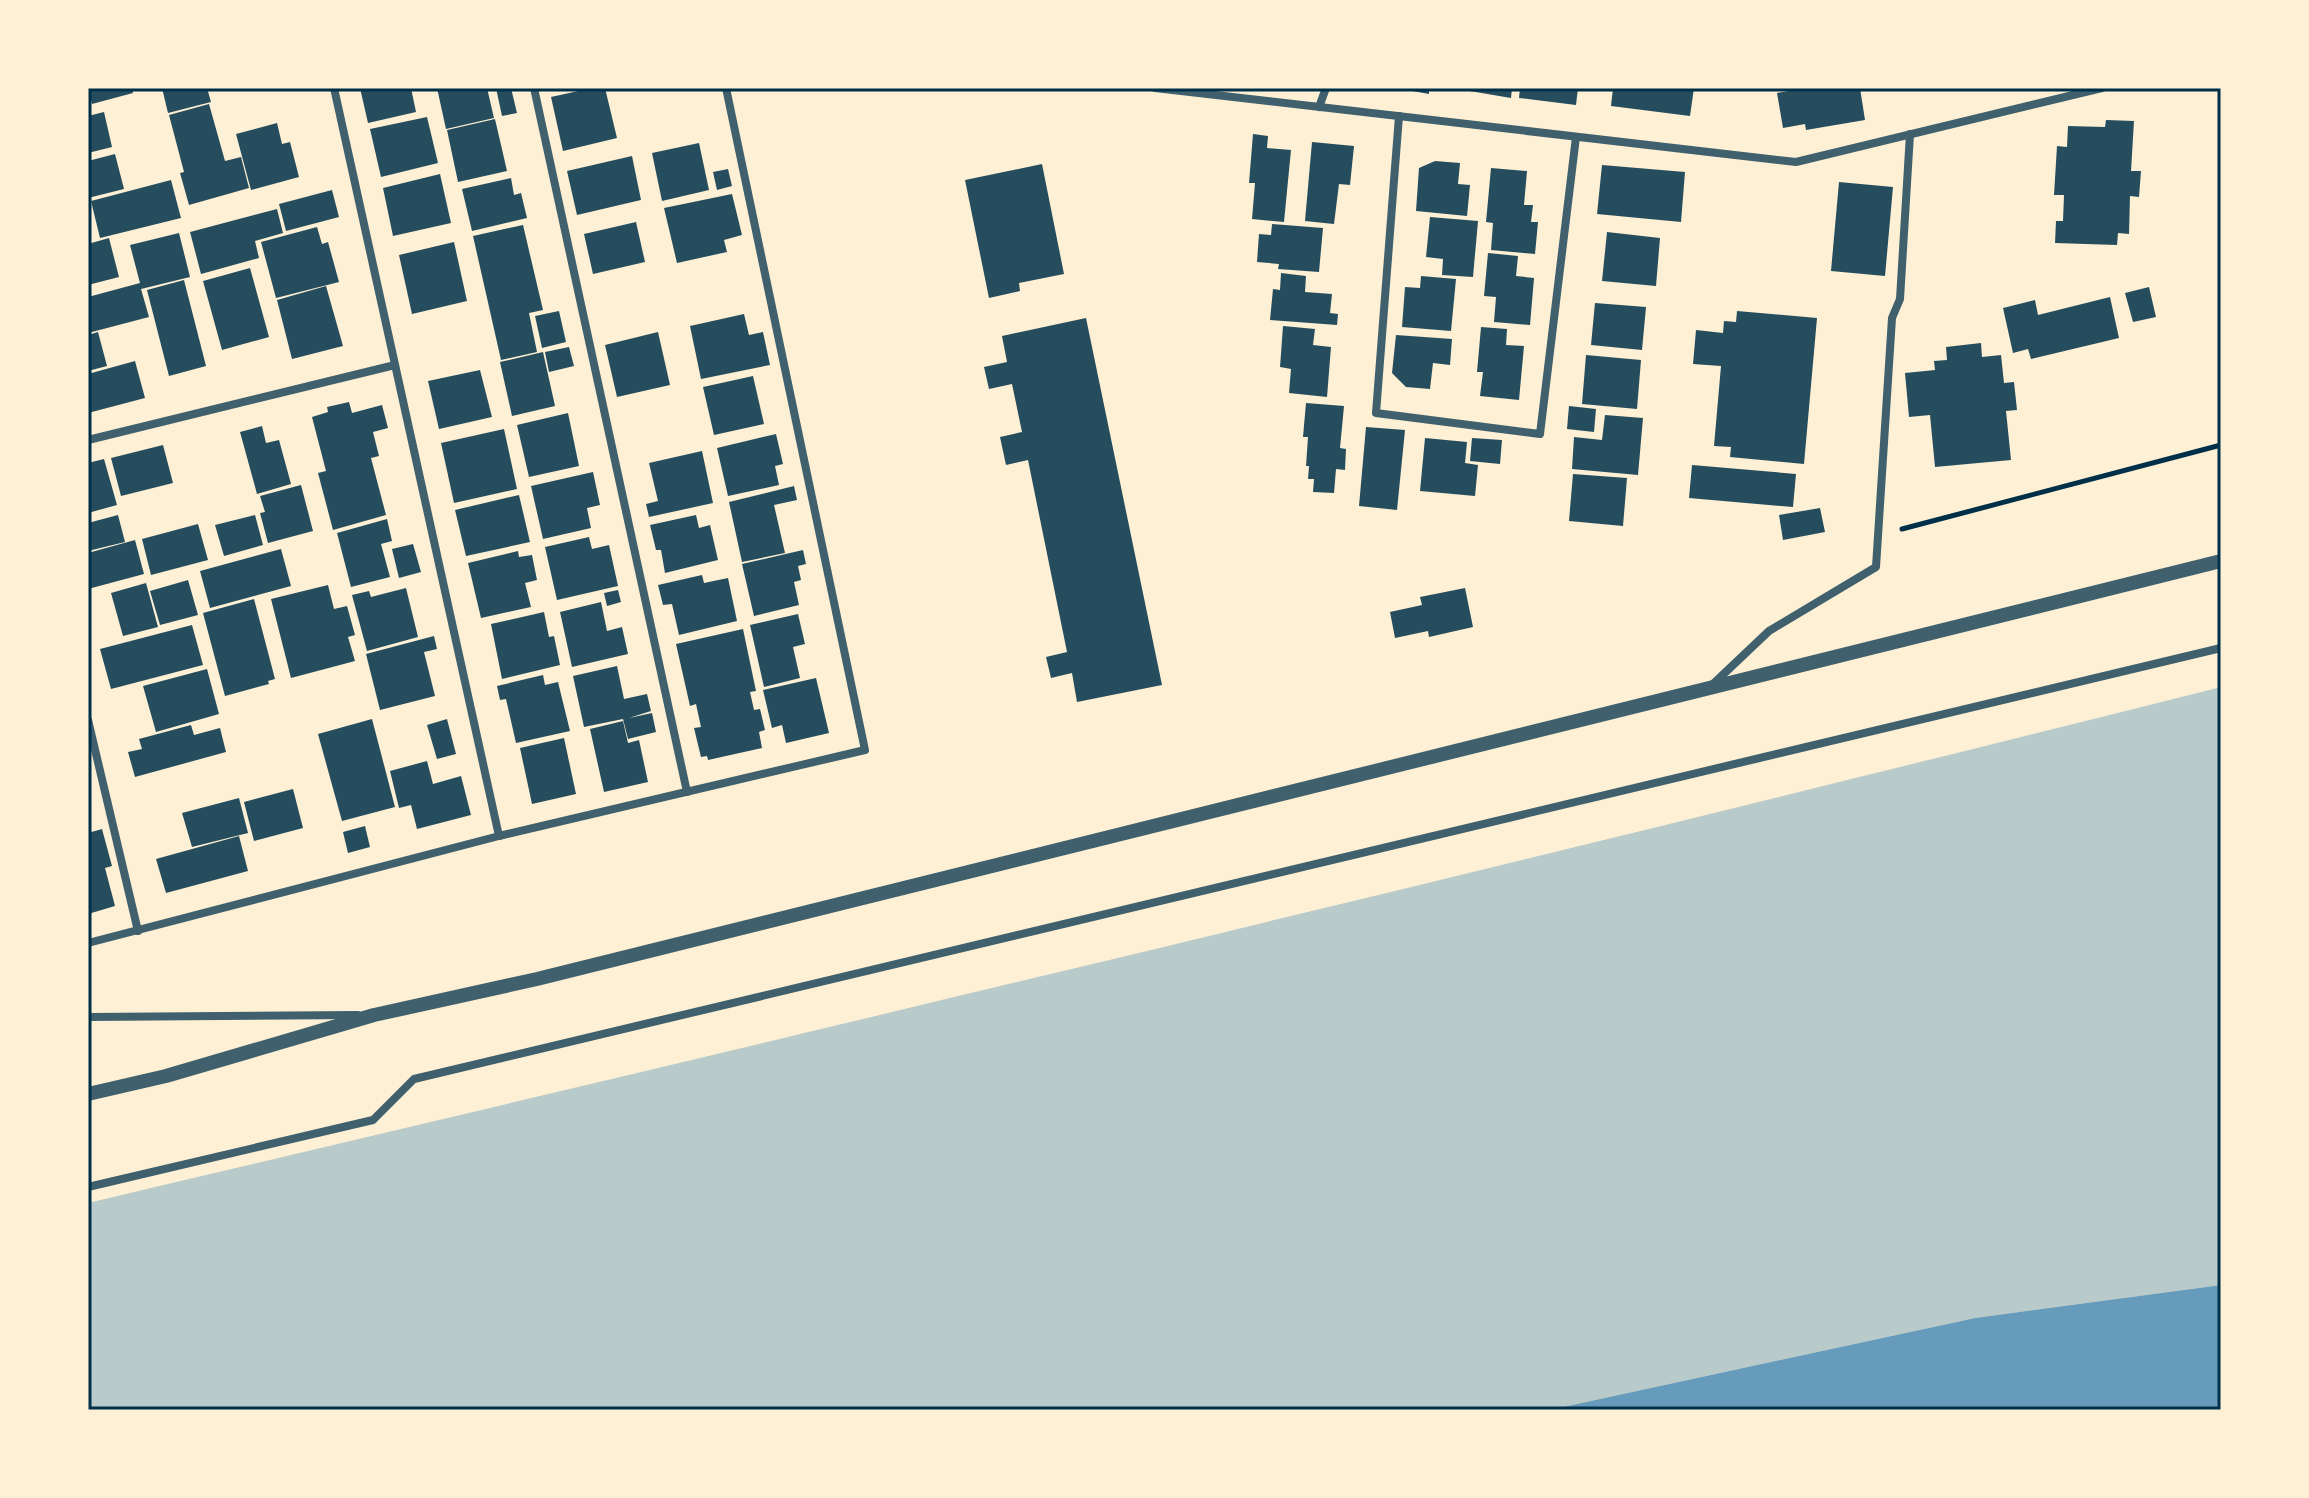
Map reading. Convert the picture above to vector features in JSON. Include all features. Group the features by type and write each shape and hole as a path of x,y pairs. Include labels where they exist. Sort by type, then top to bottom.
{"street":[{"path":"334,88 499,836"},
{"path":"534,88 687,792"},
{"path":"88,943 499,836 865,750 726,88"},
{"path":"1155,88 1796,162 2102,88"},
{"path":"1319,107 1326,88"},
{"path":"1399,116 1376,413 1540,434 1576,137"},
{"path":"1709,688 1769,631 1876,567 1892,318 1900,299 1910,134"},
{"path":"88,440 395,365"},
{"path":"88,1094 166,1076 374,1015 537,979 2221,561"},
{"path":"88,1187 373,1120 414,1079 2221,648"},
{"path":"88,720 138,931"},
{"path":"88,1017 374,1015"}],"path":[{"path":"1878,535 2221,445"}],"shaded area":[{"path":"2221,687 2221,1285 1975,1318 1549,1410 88,1410 88,1203 1156,949"}],"water":[{"path":"2221,1285 2221,1410 1549,1410 1975,1318"}],"building":[{"path":"88,88 132,88 133,93 92,104"},
{"path":"162,88 207,88 211,102 168,113"},
{"path":"360,88 411,88 416,112 368,123"},
{"path":"437,88 487,88 494,118 446,129"},
{"path":"496,88 511,88 517,113 502,116"},
{"path":"605,88 617,138 563,151 551,97"},
{"path":"1396,88 1429,88 1429,94"},
{"path":"1452,88 1512,88 1511,98"},
{"path":"1520,88 1578,88 1576,105 1519,98"},
{"path":"1613,88 1694,88 1690,116 1611,106"},
{"path":"1788,88 1860,88 1865,120 1806,130 1805,124 1783,128 1777,93 1789,91"},
{"path":"209,104 225,161 241,157 249,188 189,205 169,115"},
{"path":"104,112 112,147 88,153 88,116"},
{"path":"427,117 438,163 381,177 370,129"},
{"path":"495,119 507,171 458,182 447,130"},
{"path":"2106,120 2134,121 2131,171 2141,171 2139,197 2130,196 2129,234 2118,233 2117,245 2055,243 2056,221 2063,221 2064,195 2054,195 2057,146 2067,147 2068,126 2105,127"},
{"path":"277,123 282,144 290,142 299,177 251,190 236,134"},
{"path":"1253,134 1268,136 1267,148 1291,150 1284,222 1252,219 1255,183 1249,183"},
{"path":"1312,142 1354,146 1350,185 1339,184 1334,224 1305,221"},
{"path":"699,143 709,190 662,201 652,153"},
{"path":"115,154 124,189 88,198 88,161"},
{"path":"632,156 641,200 577,215 567,171"},
{"path":"1435,161 1460,163 1458,184 1470,185 1467,216 1416,211 1419,168"},
{"path":"1042,164 1064,274 1019,283 1020,291 989,298 965,180"},
{"path":"1602,165 1685,172 1681,222 1597,214"},
{"path":"1491,168 1527,171 1524,205 1533,205 1531,222 1538,222 1535,254 1491,250 1493,223 1486,222"},
{"path":"728,169 732,186 717,190 713,172"},
{"path":"440,174 451,223 393,236 383,188"},
{"path":"511,178 514,195 521,193 527,218 472,231 462,189"},
{"path":"171,180 181,218 100,238 91,201"},
{"path":"1839,182 1893,187 1885,276 1831,271"},
{"path":"332,190 339,217 286,231 279,204"},
{"path":"732,194 742,235 724,240 727,252 677,263 664,208"},
{"path":"277,209 283,233 255,241 259,258 201,274 190,232"},
{"path":"1430,217 1478,221 1473,277 1442,275 1443,259 1426,257"},
{"path":"636,222 645,262 593,274 584,234"},
{"path":"1272,224 1323,228 1319,272 1278,269 1279,264 1257,262 1259,234 1271,235"},
{"path":"523,225 543,310 529,313 537,352 501,360 473,236"},
{"path":"317,227 322,244 328,242 339,282 276,298 261,242"},
{"path":"1607,232 1660,238 1656,286 1602,281"},
{"path":"179,233 190,277 141,289 149,317 88,333 88,297 140,283 130,245"},
{"path":"109,238 119,277 88,285 88,244"},
{"path":"454,242 467,301 412,314 399,255"},
{"path":"1488,253 1518,256 1516,276 1534,278 1530,325 1494,322 1496,297 1484,296"},
{"path":"250,268 269,337 222,350 203,281"},
{"path":"1281,273 1306,276 1305,292 1332,294 1330,313 1338,314 1337,325 1270,320 1273,289 1280,290"},
{"path":"1421,276 1456,279 1451,331 1402,327 1405,287 1420,288"},
{"path":"184,280 206,366 169,376 147,290"},
{"path":"326,286 343,346 292,359 277,300"},
{"path":"2149,287 2156,317 2133,322 2125,293"},
{"path":"2110,297 2119,338 2031,359 2028,349 2013,353 2003,308 2035,300 2038,315"},
{"path":"1595,303 1646,307 1642,350 1591,345"},
{"path":"559,311 566,342 542,348 535,316"},
{"path":"1737,311 1817,318 1804,464 1730,457 1731,447 1714,446 1721,366 1693,364 1696,330 1723,333 1724,321 1736,322"},
{"path":"744,314 749,335 763,332 770,365 701,379 690,326"},
{"path":"1086,318 1162,685 1077,702 1072,673 1051,678 1046,657 1067,652 1028,460 1006,465 1000,437 1022,432 1012,384 989,389 984,367 1007,362 1002,336"},
{"path":"1283,326 1315,329 1313,345 1331,347 1327,397 1289,393 1291,369 1280,367"},
{"path":"1481,327 1507,329 1506,345 1524,346 1519,400 1480,396 1483,372 1477,372"},
{"path":"98,332 107,366 88,371 88,335"},
{"path":"658,332 670,385 617,397 605,345"},
{"path":"1396,335 1452,339 1450,365 1433,363 1430,389 1406,387 1392,373"},
{"path":"1981,343 1982,357 2001,355 2004,383 2014,382 2017,410 2006,411 2011,460 1935,467 1930,415 1909,417 1905,373 1935,370 1934,361 1947,360 1946,347"},
{"path":"569,347 574,366 549,372 545,352"},
{"path":"543,352 555,406 512,416 500,362"},
{"path":"1586,355 1641,360 1637,409 1582,404"},
{"path":"135,361 145,398 88,413 88,374"},
{"path":"480,370 492,417 439,429 428,381"},
{"path":"753,376 764,424 714,435 703,387"},
{"path":"349,402 352,413 382,405 388,428 373,432 379,456 371,458 386,515 333,530 318,473 326,471 312,417 328,412 327,407"},
{"path":"1306,403 1344,406 1340,448 1346,449 1345,470 1336,469 1334,493 1313,492 1314,479 1308,479 1308,437 1303,437"},
{"path":"1569,406 1596,409 1594,432 1567,429"},
{"path":"568,413 579,466 529,477 517,425"},
{"path":"1605,415 1643,418 1638,475 1572,469 1574,437 1602,440"},
{"path":"262,426 266,443 279,440 291,484 257,494 240,432"},
{"path":"1366,427 1405,430 1397,510 1359,506"},
{"path":"504,429 517,489 454,503 441,443"},
{"path":"776,434 783,464 775,466 779,485 728,496 717,448"},
{"path":"1425,438 1467,442 1465,463 1478,465 1475,496 1420,491"},
{"path":"1472,438 1502,440 1500,464 1470,461"},
{"path":"163,445 173,483 121,496 111,458"},
{"path":"702,451 713,503 649,517 646,504 658,501 649,463"},
{"path":"104,459 117,505 88,513 88,463"},
{"path":"1692,465 1796,474 1793,507 1689,498"},
{"path":"593,472 600,505 587,508 591,528 543,539 531,486"},
{"path":"1573,474 1627,478 1623,526 1569,521"},
{"path":"301,485 313,531 268,543 260,513 265,512 260,496"},
{"path":"794,486 797,500 774,505 785,553 742,562 729,502"},
{"path":"519,495 530,542 466,556 455,510"},
{"path":"1820,508 1825,532 1783,540 1779,515"},
{"path":"118,515 125,542 88,551 88,523"},
{"path":"255,515 263,545 224,556 215,525"},
{"path":"696,515 699,528 710,525 718,560 665,573 661,550 656,550 650,525"},
{"path":"387,519 392,541 381,544 390,577 351,587 337,533"},
{"path":"198,524 208,560 151,575 142,539"},
{"path":"589,537 592,549 609,545 618,586 557,600 545,547"},
{"path":"135,540 144,574 88,589 88,553"},
{"path":"413,544 421,572 399,578 392,549"},
{"path":"281,549 291,586 210,608 200,571"},
{"path":"803,550 806,564 798,566 801,580 794,582 799,605 754,616 742,564"},
{"path":"518,551 519,557 532,555 537,580 525,583 531,607 481,618 468,563"},
{"path":"702,575 704,583 728,578 737,621 679,635 672,604 663,605 658,585"},
{"path":"188,580 198,615 160,625 150,591"},
{"path":"146,583 158,627 123,636 111,593"},
{"path":"328,585 334,609 347,606 355,635 348,637 355,661 291,678 271,599"},
{"path":"406,588 418,637 367,651 352,595 369,591 371,597"},
{"path":"1465,588 1473,627 1429,637 1428,631 1395,638 1390,612 1422,605 1420,597"},
{"path":"618,590 621,602 607,606 604,593"},
{"path":"254,599 275,679 268,681 269,684 225,696 203,613"},
{"path":"601,602 607,631 622,627 628,654 572,667 560,612"},
{"path":"544,612 549,637 554,636 560,665 502,679 491,624"},
{"path":"798,614 805,644 793,647 800,678 764,687 750,625"},
{"path":"192,625 203,665 111,689 100,649"},
{"path":"743,629 756,691 750,692 754,710 760,709 765,730 759,732 762,748 708,760 707,756 701,757 694,728 701,727 696,704 690,706 676,644"},
{"path":"434,636 437,649 424,652 435,696 380,710 366,654"},
{"path":"617,666 624,699 647,694 651,711 629,718 652,713 656,732 628,739 623,719 584,727 573,676"},
{"path":"207,669 219,714 156,732 143,686"},
{"path":"543,675 545,685 558,682 570,731 516,743 506,699 500,700 497,686"},
{"path":"816,678 829,733 786,743 782,725 772,728 763,690"},
{"path":"372,719 395,807 342,821 318,734"},
{"path":"447,719 456,754 437,759 427,725"},
{"path":"623,721 628,743 639,740 648,782 604,792 590,729"},
{"path":"191,725 194,735 220,728 226,752 135,777 128,752 142,749 139,739"},
{"path":"564,738 576,794 532,804 520,748"},
{"path":"427,761 433,784 461,776 471,815 417,829 411,805 399,808 390,771"},
{"path":"293,789 303,828 254,841 244,802"},
{"path":"239,798 248,833 192,847 182,813"},
{"path":"365,826 370,847 348,853 343,832"},
{"path":"102,829 112,866 105,868 115,906 88,914 88,833"},
{"path":"239,836 248,871 166,893 156,859"}]}
